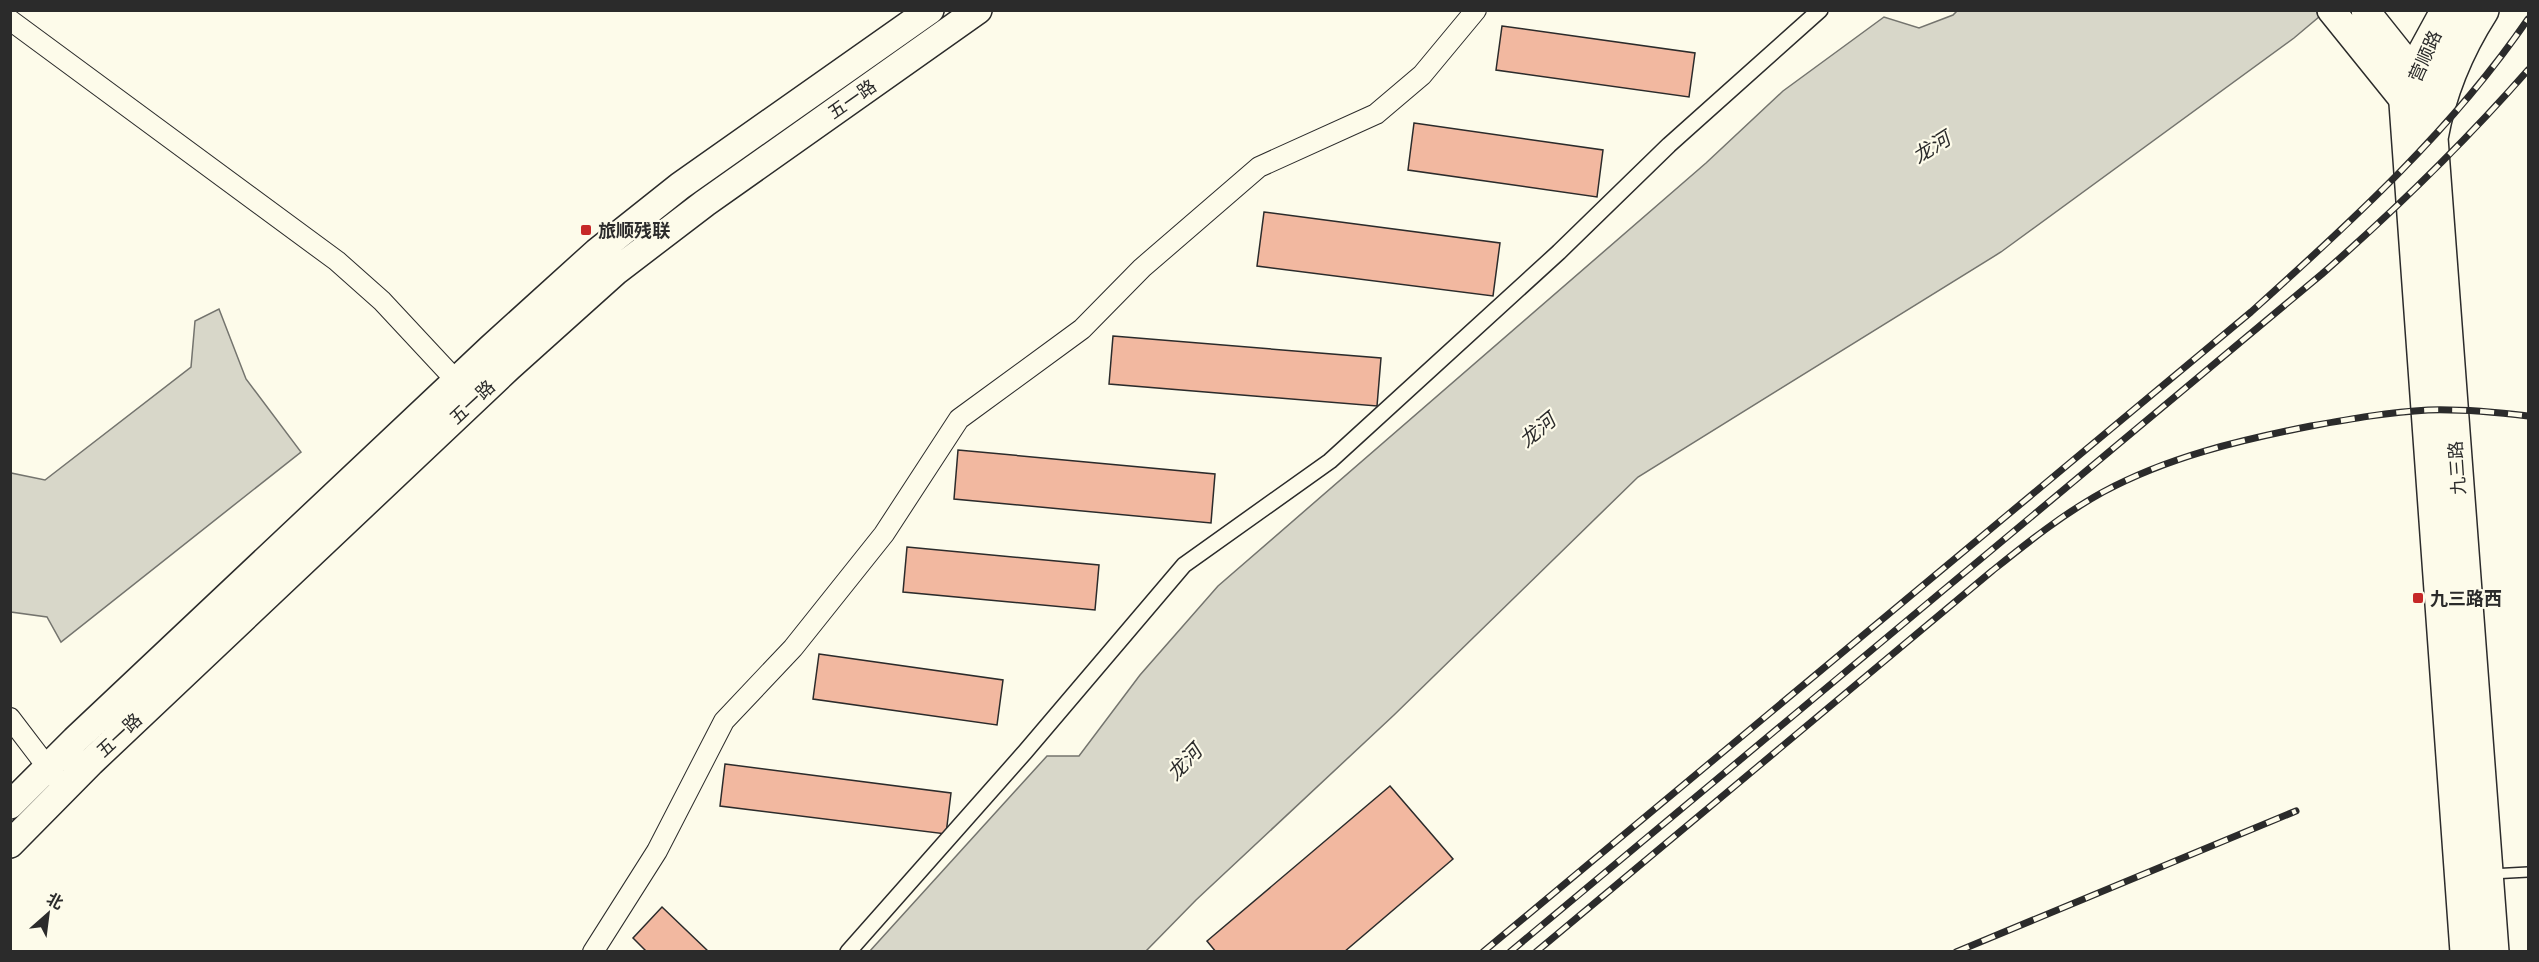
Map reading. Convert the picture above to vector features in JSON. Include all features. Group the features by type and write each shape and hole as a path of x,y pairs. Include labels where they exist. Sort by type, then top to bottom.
{"highway":[{"name":"营顺路","path":"2411,88 2436,29 2448,10"},
{"name":"营顺路","path":"2438,101 2462,45 2482,10"},
{"path":"2411,88 2417,105 2438,101"},
{"name":"九三路","path":"2411,88 2474,876 2492,951"},
{"name":"九三路","path":"2438,101 2430,138 2435,169 2474,876 2467,951"}],"main road":[{"name":"五一路","path":"10,844 465,390 597,252 680,186 930,10"},
{"name":"五一路","path":"10,805 48,767 465,390 705,203 978,10"},
{"path":"2365,10 2411,88"},
{"path":"2333,13 2411,88"}],"street":[{"path":"593,951 657,851 724,721 793,648 884,534 959,419 1082,329 1142,268 1259,167 1376,114 1422,75 1476,10"},
{"path":"848,951 1025,752 1184,565 1330,460 1559,252 1669,146 1820,10"},
{"path":"10,20 336,261 382,301 465,390"},
{"path":"10,718 64,789"}],"lane":[{"path":"2474,876 2529,872"}],"water":[{"name":"龙河","path":"1958,10 2326,11 2294,38 2001,252 1638,477 1394,715 1196,900 1146,951 869,952 1047,756 1079,756 1140,675 1218,586 1706,163 1783,91 1884,17 1919,28 1953,15"},
{"path":"219,309 246,379 301,452 61,642 47,617 11,612 11,473 45,480 191,367 195,321"}],"building":[{"path":"1502,26 1695,53 1689,97 1496,70"},
{"path":"1414,123 1603,150 1597,197 1408,170"},
{"path":"1264,212 1500,243 1493,296 1257,266"},
{"path":"1113,336 1381,358 1377,406 1109,384"},
{"path":"958,450 1215,474 1211,523 954,499"},
{"path":"907,547 1099,565 1095,610 903,592"},
{"path":"819,654 1003,680 997,725 813,699"},
{"path":"725,764 951,793 946,834 720,806"},
{"path":"1390,786 1453,859 1344,952 1216,952 1207,941"},
{"path":"662,907 709,952 647,952 633,938"}],"railway":[{"path":"1483,952 2251,312 2399,173 2467,99 2528,19"},
{"path":"1510,952 2322,274 2428,175 2528,70"},
{"path":"1536,952 1992,571 2060,519 2103,492 2153,469 2205,451 2258,437 2355,418 2428,410 2478,411 2528,416"},
{"path":"1956,952 2296,811"}],"place":[{"name":"旅顺残联","path":"586,230"},
{"name":"九三路西","path":"2418,598"}]}
